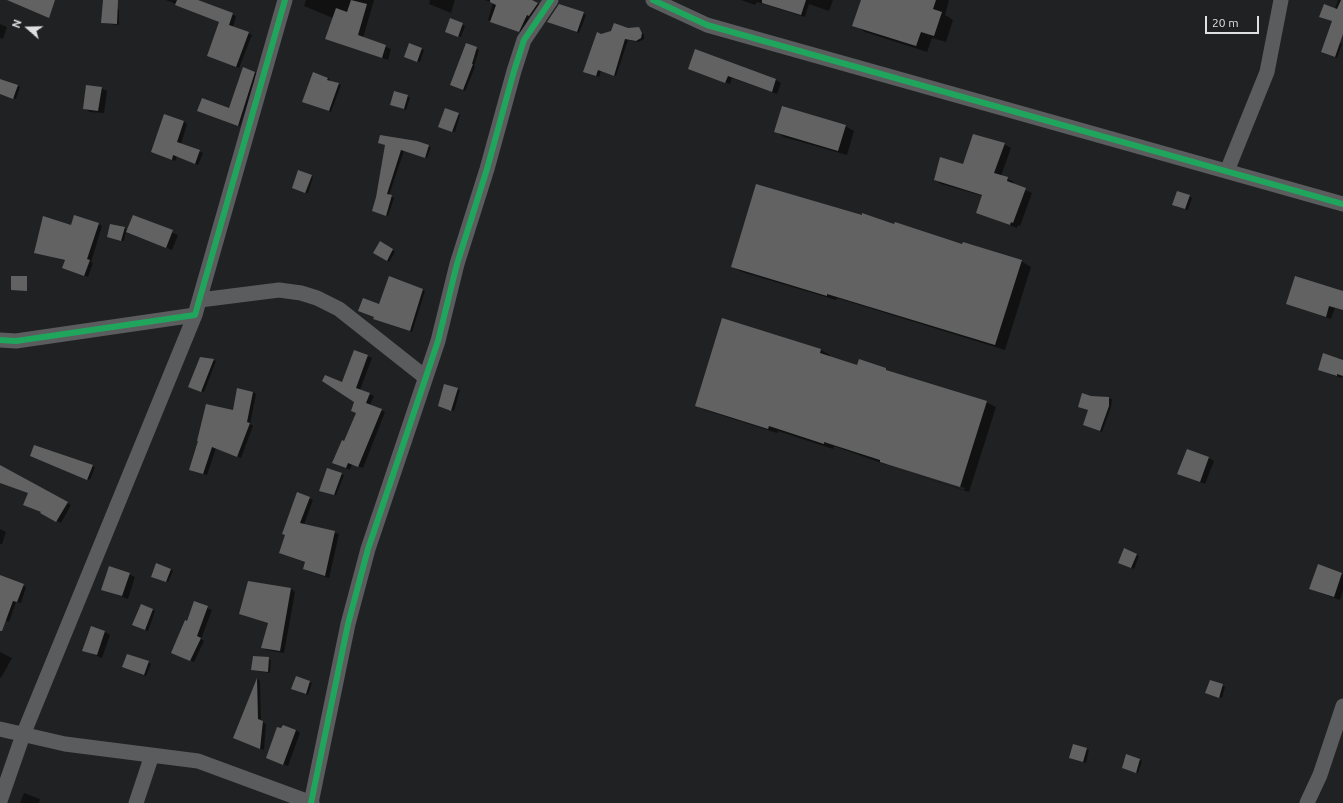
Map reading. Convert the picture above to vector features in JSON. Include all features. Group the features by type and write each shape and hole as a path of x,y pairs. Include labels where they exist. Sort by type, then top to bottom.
{"street":[{"path":"0,801 23,734 200,300 285,0"},
{"path":"0,730 65,744 198,761 311,803 348,624 368,549 438,341 457,264 487,169 524,40 551,0"},
{"path":"653,0 676,5 707,25 1343,204"},
{"path":"1227,171 1267,72 1281,0"},
{"path":"200,300 279,290 302,293 317,298 339,309 425,377"},
{"path":"0,340 16,341 195,314"},
{"path":"1307,803 1320,775 1343,706"},
{"path":"136,803 152,755"}],"building":[{"path":"7,0 55,0 49,18"},
{"path":"103,0 118,0 117,24 101,23"},
{"path":"177,0 198,0 233,13 229,25 249,32 236,67 207,56 219,22 175,5"},
{"path":"351,0 367,4 358,35 386,45 382,58 325,39 336,8 347,12"},
{"path":"490,0 532,0 538,3 529,16 527,15 519,32 490,22 496,5 490,2"},
{"path":"762,0 806,0 801,15 762,3"},
{"path":"861,0 936,0 933,9 942,12 934,36 921,32 916,46 852,26"},
{"path":"1341,0 1343,0 1343,34 1335,57 1321,52 1332,21 1319,17 1324,4 1337,9"},
{"path":"559,4 584,12 577,32 547,22"},
{"path":"450,18 463,23 458,37 445,32"},
{"path":"614,23 628,28 639,27 642,33 641,38 636,41 625,39 614,76 598,70 596,76 583,72 597,32 601,34 611,31"},
{"path":"409,43 422,48 417,62 404,57"},
{"path":"466,43 477,47 473,64 463,90 450,85"},
{"path":"695,49 776,79 772,92 728,76 725,83 688,69"},
{"path":"243,67 255,72 238,126 197,111 202,98 229,108"},
{"path":"313,72 328,78 327,80 339,83 329,111 302,102"},
{"path":"0,79 18,85 13,99 0,94"},
{"path":"86,85 102,87 98,111 83,109"},
{"path":"394,91 408,95 404,109 390,105"},
{"path":"782,106 846,125 838,151 774,132"},
{"path":"445,108 459,113 452,132 438,127"},
{"path":"164,114 184,121 177,142 200,150 195,164 173,155 172,160 151,152"},
{"path":"973,134 1005,143 994,173 1008,177 1007,181 1026,188 1013,223 1011,222 1010,225 976,213 982,195 934,180 940,157 963,164"},
{"path":"380,135 417,141 429,145 425,158 401,150 387,194 392,195 386,216 372,211 376,197 385,145 378,143"},
{"path":"298,170 312,175 305,193 292,188"},
{"path":"756,184 862,215 862,213 894,224 895,222 962,244 963,242 1022,260 995,345 827,294 827,296 731,267"},
{"path":"1177,191 1190,195 1185,209 1172,205"},
{"path":"74,215 99,223 87,259 90,260 84,276 62,268 65,260 34,253 43,216 71,225"},
{"path":"133,215 173,230 166,248 126,232"},
{"path":"110,224 125,227 121,241 107,237"},
{"path":"380,241 393,249 387,261 373,253"},
{"path":"11,276 27,276 27,291 11,290"},
{"path":"389,276 423,289 410,331 373,319 374,317 358,311 363,298 379,304"},
{"path":"1295,276 1343,291 1343,310 1329,306 1326,317 1286,304"},
{"path":"722,318 821,349 820,353 857,365 859,359 886,368 886,370 987,401 960,487 880,462 880,460 824,442 824,444 769,426 768,429 695,406"},
{"path":"354,350 368,355 356,388 370,393 366,403 382,409 358,467 348,463 346,468 332,463 342,440 344,441 356,413 351,411 354,402 322,381 325,375 342,382"},
{"path":"1323,353 1343,360 1343,376 1337,374 1337,376 1318,370"},
{"path":"200,357 214,359 201,392 188,387"},
{"path":"444,384 458,388 451,411 438,406"},
{"path":"237,388 253,392 247,422 250,423 237,457 212,447 203,474 189,470 198,441 206,404 233,410"},
{"path":"1082,393 1091,396 1109,397 1109,406 1100,431 1083,425 1088,410 1078,407"},
{"path":"34,445 93,465 87,480 30,456"},
{"path":"1187,449 1209,457 1200,482 1177,474"},
{"path":"0,465 68,502 56,522 40,513 41,512 23,505 28,493 0,483"},
{"path":"327,468 342,473 334,495 319,491"},
{"path":"297,492 310,497 300,523 335,531 325,576 303,569 305,562 279,553 285,535 282,534"},
{"path":"1124,548 1137,554 1131,568 1118,563"},
{"path":"156,563 171,569 166,582 151,577"},
{"path":"1318,564 1342,573 1334,597 1309,589"},
{"path":"109,566 130,573 122,596 101,590"},
{"path":"0,575 24,584 17,602 13,601 2,631 0,631"},
{"path":"248,581 291,588 280,651 261,648 268,623 239,614"},
{"path":"194,601 208,606 197,636 201,638 190,661 171,653 185,620 187,621"},
{"path":"141,604 153,609 145,630 132,625"},
{"path":"91,626 105,631 97,655 82,651"},
{"path":"127,654 149,661 144,675 122,667"},
{"path":"253,656 269,657 268,672 251,670"},
{"path":"296,676 310,681 306,694 291,689"},
{"path":"257,678 258,719 263,721 260,749 233,738"},
{"path":"1210,680 1223,684 1219,698 1205,693"},
{"path":"283,725 296,730 283,765 266,758 277,727 281,728"},
{"path":"1073,744 1087,748 1083,762 1069,758"},
{"path":"1126,754 1140,759 1136,773 1122,768"}],"cycle path":[{"path":"0,340 16,341 195,315 285,0"},
{"path":"311,803 348,624 368,549 438,341 457,264 487,169 524,40 551,0"},
{"path":"653,0 707,25 1343,204"}]}
